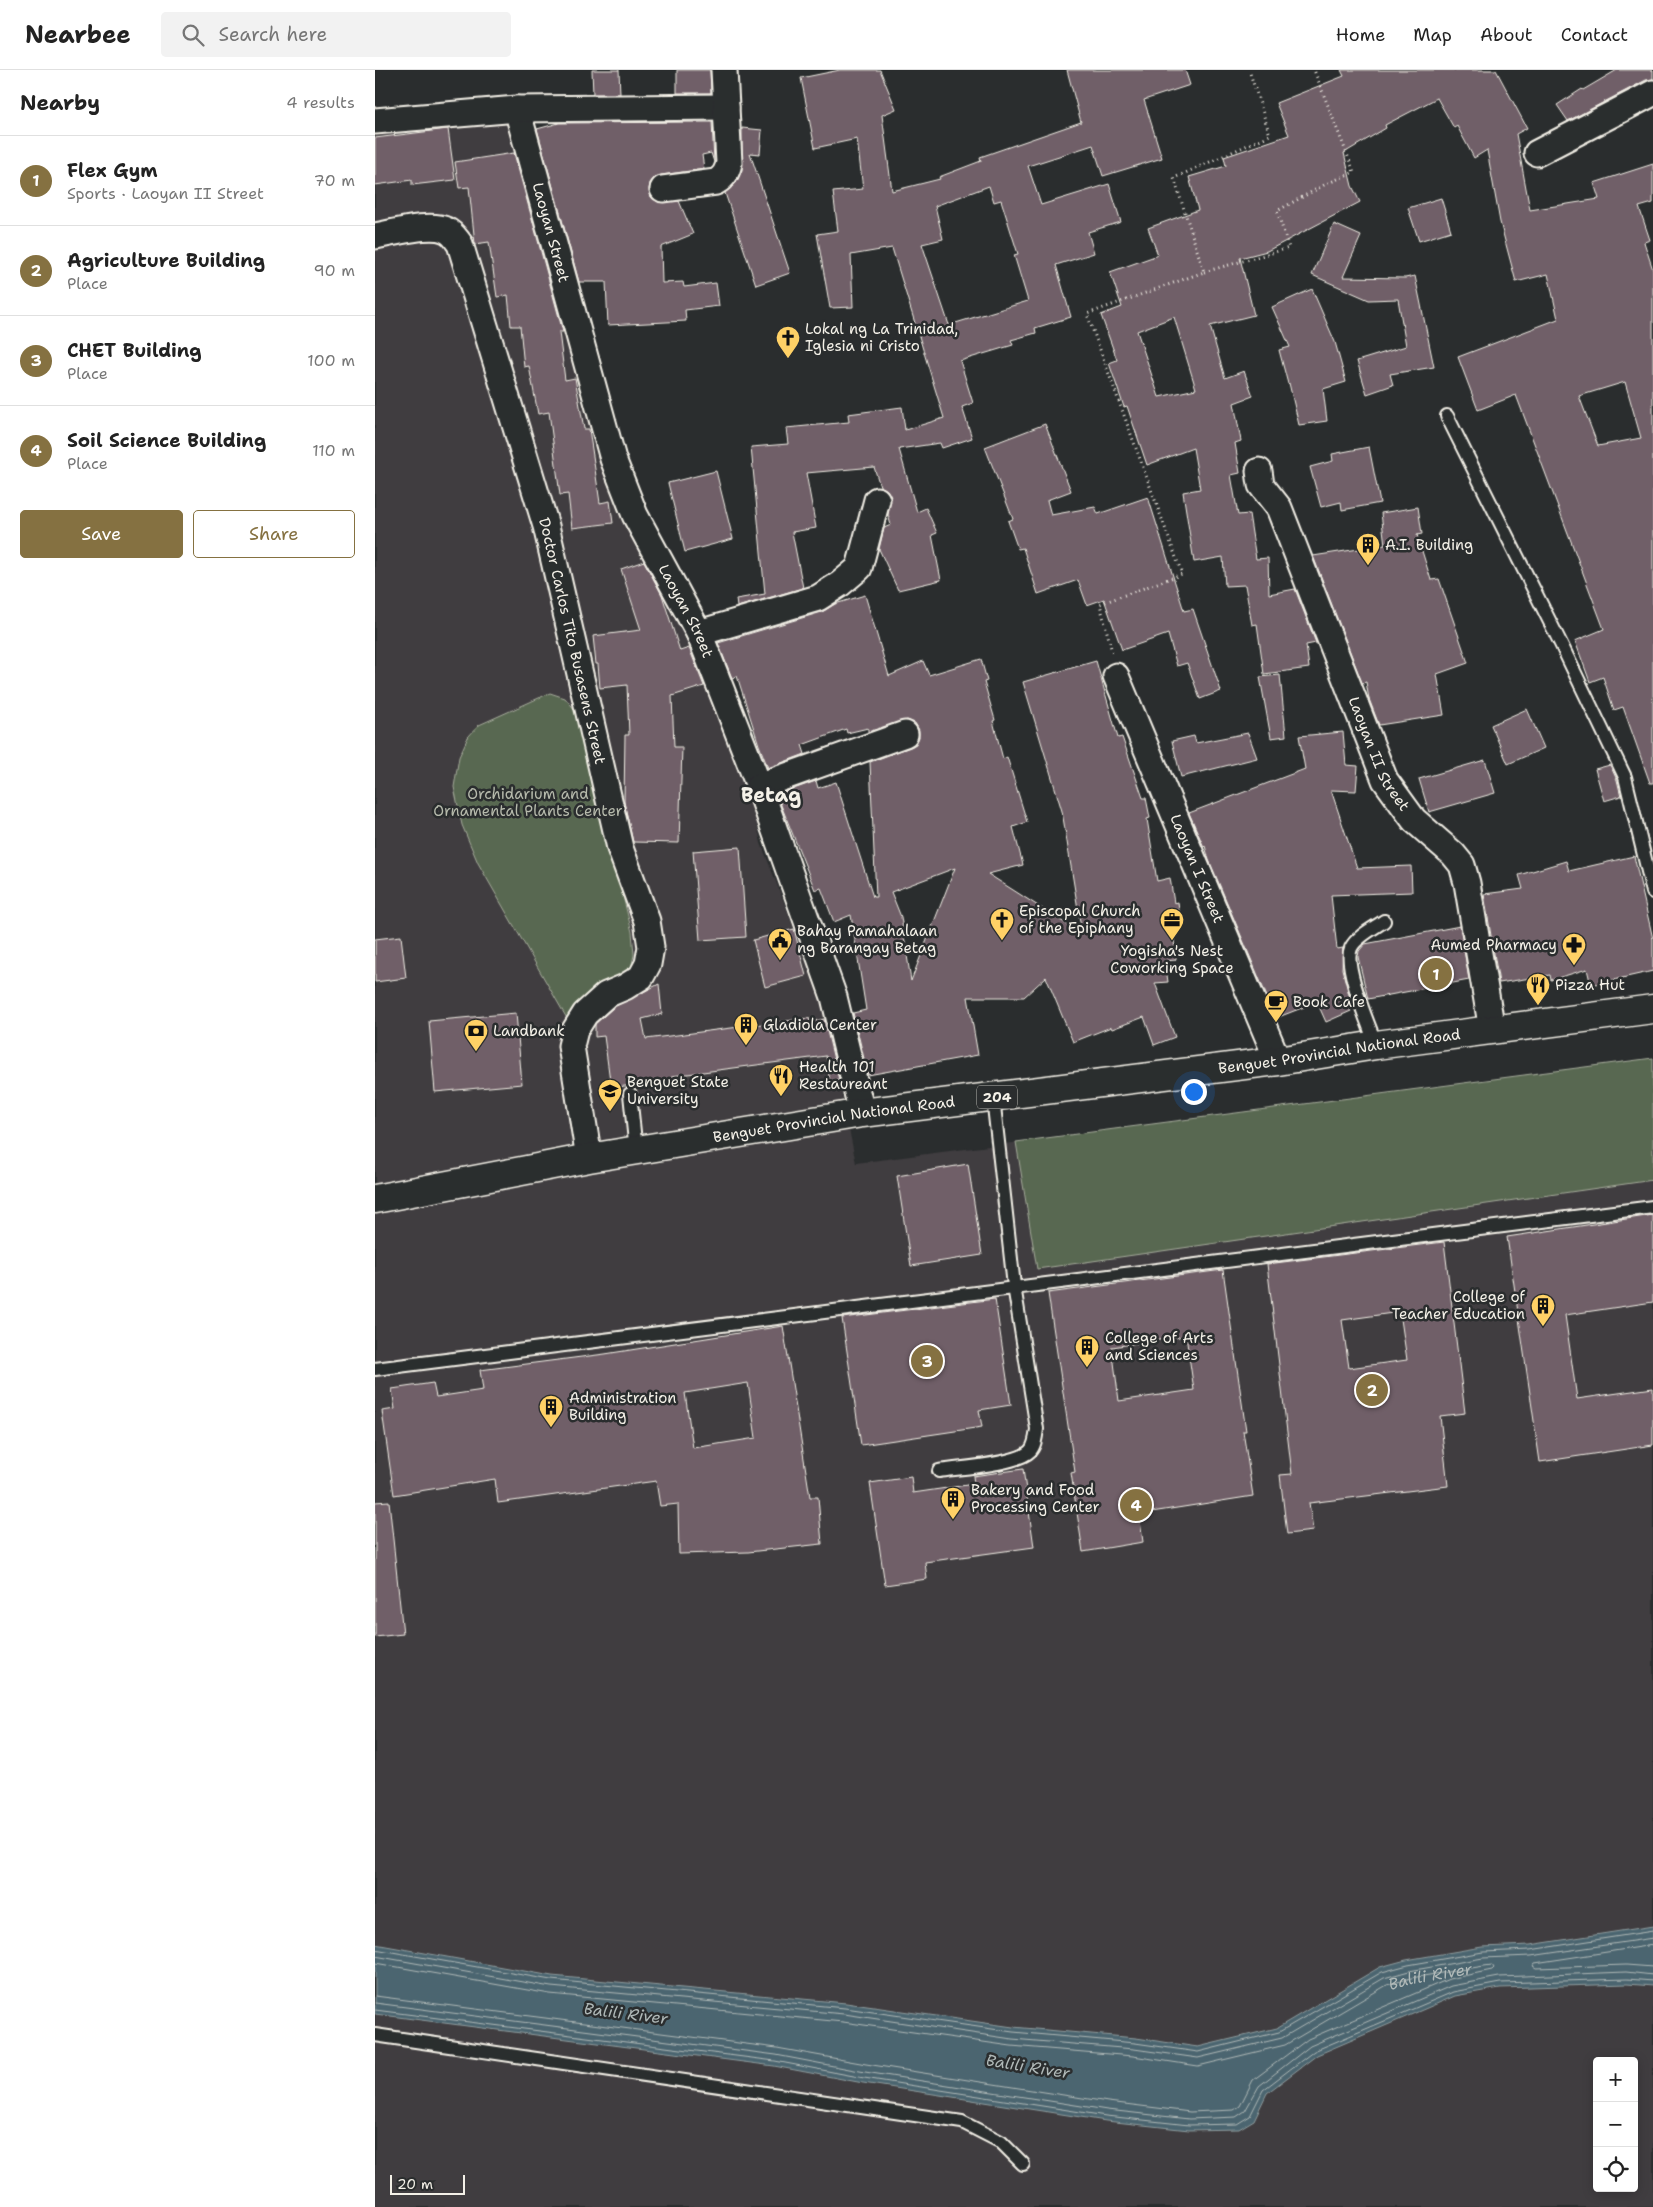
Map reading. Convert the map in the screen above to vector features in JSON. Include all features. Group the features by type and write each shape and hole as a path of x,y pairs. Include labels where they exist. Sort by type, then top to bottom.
{"highway":[{"name":"Benguet Provincial National Road","path":"375,1199 589,1158 862,1113 1278,1061 1376,1045 1653,1009"}],"street":[{"path":"663,189 716,182 723,178 729,163 723,70"},
{"path":"1537,153 1653,93"},
{"path":"375,121 517,109 725,107"},
{"name":"Laoyan Street","path":"517,109 613,459 635,515 699,633 759,786 833,997 862,1113"},
{"name":"Doctor Carlos Tito Busasens Street","path":"375,236 433,227 453,234 460,244 546,526 620,848 647,922 651,947 648,964 641,977 625,987 606,995 585,1014 575,1030 571,1046 589,1158"},
{"name":"Laoyan II Street","path":"1259,471 1261,485 1279,508 1385,780 1414,820 1453,854 1462,865 1467,883 1492,1030"},
{"path":"699,633 817,598 840,584 859,568 877,500"},
{"name":"Laoyan I Street","path":"1118,681 1278,1061"},
{"path":"759,786 905,734"}],"lane":[{"path":"1447,416 1625,777 1653,892"},
{"path":"1376,1045 1349,964 1351,948 1362,937 1384,921"},
{"path":"630,1094 636,1151"},
{"path":"939,1471 1017,1459 1031,1451 1037,1429 1014,1286 993,1097"},
{"path":"375,1369 1014,1286 1653,1207"},
{"path":"375,2036 962,2122 1001,2142 1023,2164"}],"path":[{"path":"1203,272 1174,178 1270,135 1249,70"},
{"path":"1118,681 1100,604 1182,574 1087,314 1203,272 1289,248 1277,211 1354,172 1314,70"}],"shaded area":[{"name":"Benguet State University","path":"510,116 594,427 693,640 749,785 761,843 823,1003 856,1163 1653,1061 1653,2207 375,2207 375,128"}],"green space":[{"name":"Orchidarium and Ornamental Plants Center","path":"550,693 565,698 576,711 632,932 634,955 631,968 569,1022 478,863 462,825 454,787 459,757 468,737 479,725"},
{"path":"1653,1058 1653,1180 1037,1269 1016,1142"}],"water":[{"name":"Balili River","path":"1653,1926 1653,1986 1627,1984 1500,1988 1455,1996 1317,2055 1267,2093 1254,2120 1239,2129 1189,2130 1106,2121 863,2083 774,2066 375,2014 375,1944 552,1976 846,2003 1013,2027 1136,2038 1198,2047 1277,2028 1380,1967 1406,1960 1482,1947 1530,1945"}],"building":[{"path":"592,70 619,70 620,94 593,94"},
{"path":"677,70 710,70 711,93 677,93"},
{"path":"840,70 880,70 896,109 882,115 892,191 940,179 939,177 981,161 980,157 1081,122 1067,70 1185,70 1190,85 1144,100 1162,158 1103,176 1093,145 1028,166 1041,205 1109,184 1121,222 1088,232 1094,253 1056,265 1071,317 1035,328 1036,333 1011,340 1013,345 960,361 973,403 962,407 972,438 942,448 940,443 899,449 917,512 926,508 937,533 932,535 941,580 898,590 879,549 884,528 891,525 888,515 891,497 887,490 880,486 874,467 806,473 816,528 792,532 803,588 737,607 736,599 765,594 751,447 788,444 786,428 849,422 848,414 902,407 905,430 944,418 892,248 851,255 853,307 830,308 817,234 838,231 833,192 863,189 857,139 815,148 801,78","holes":["989,186 994,202 1001,200 1018,254 1014,255 1028,301 949,325 922,244 943,239 935,206"]},
{"path":"1341,70 1496,70 1527,128 1516,134 1530,210 1599,199 1594,183 1653,164 1653,203 1639,207 1650,240 1644,242 1653,270 1653,783 1650,783 1623,707 1614,710 1603,677 1590,682 1575,641 1604,629 1516,395 1478,410 1458,357 1558,319 1548,274 1516,282 1500,222 1487,150 1474,158 1457,126 1454,128 1437,98 1385,125 1386,128 1344,153 1352,186 1360,202 1267,251 1240,258 1254,315 1210,326 1225,378 1244,371 1253,396 1234,403 1241,441 1235,443 1240,473 1231,475 1238,515 1249,514 1256,559 1268,558 1269,594 1295,589 1316,643 1306,645 1309,668 1264,674 1257,624 1252,625 1245,585 1225,586 1223,557 1194,562 1183,492 1200,489 1193,448 1147,465 1127,406 1124,407 1109,363 1117,360 1101,315 1122,307 1110,272 1158,255 1148,228 1198,210 1189,177 1226,166 1224,157 1289,135 1276,103 1344,76","holes":["1174,317 1196,389 1159,397 1137,331","1625,382 1641,438 1598,446 1579,396"]},
{"path":"1617,70 1653,70 1653,79 1646,80 1568,121 1557,105"},
{"path":"712,122 714,162 711,153 702,155 704,169 655,177 650,183 649,190 651,197 658,202 679,201 693,234 661,247 662,283 683,282 684,287 716,283 719,306 685,310 686,321 608,325 606,282 579,282 537,129 559,123"},
{"path":"742,128 762,130 760,154 750,153 790,273 756,285 725,193 736,183 742,170"},
{"path":"448,129 455,180 412,185 412,180 375,185 375,138"},
{"path":"514,153 563,332 559,332 565,380 575,378 584,429 589,429 600,503 610,501 613,523 572,528 568,494 560,495 549,412 538,414 529,366 524,367 520,326 511,326 508,295 497,297 489,242 475,244 469,187 459,188 455,162"},
{"path":"1441,198 1451,231 1419,241 1408,208"},
{"path":"1334,224 1361,236 1343,277 1405,278 1415,276 1434,367 1390,374 1393,385 1367,394 1357,361 1406,346 1398,299 1369,300 1312,275"},
{"path":"1312,289 1335,342 1346,382 1323,389 1327,421 1299,425 1279,350 1290,347 1272,307"},
{"path":"1045,424 1071,491 1047,500 1051,515 1095,507 1098,514 1148,497 1184,611 1193,609 1221,691 1200,699 1187,663 1177,666 1168,634 1122,650 1104,599 1087,605 1078,580 1038,594 1023,548 1018,549 1008,521 1013,519 985,447"},
{"path":"1369,447 1380,503 1342,510 1341,502 1321,507 1310,467 1333,461 1332,454"},
{"path":"716,471 733,539 685,552 668,483"},
{"path":"1418,507 1422,534 1417,535 1431,580 1439,579 1468,663 1437,674 1444,715 1379,725 1369,699 1366,682 1362,683 1313,556 1385,545 1381,513"},
{"path":"644,561 662,595 680,651 689,648 704,686 672,696 674,747 682,747 679,843 633,842 624,802 625,735 629,735 627,685 600,688 598,664 596,664 593,636 641,630 621,569"},
{"path":"865,595 889,676 923,661 929,675 981,659 987,681 984,682 995,720 993,721 1003,759 1007,757 1027,822 1013,827 1023,865 988,874 1082,934 1062,811 1023,682 1096,661 1118,738 1122,737 1143,798 1146,798 1150,818 1147,819 1157,881 1170,878 1174,903 1178,902 1181,929 1173,930 1176,960 1165,961 1168,982 1155,983 1175,1037 1154,1045 1144,1017 1112,1029 1111,1027 1073,1042 1046,977 1024,997 968,997 978,1055 868,1075 853,1013 866,1010 851,915 834,922 821,888 815,890 777,795 816,781 818,788 836,782 873,897 876,897 870,762 916,744 919,730 915,723 907,720 868,732 868,728 847,733 846,729 802,745 805,754 768,768 737,676 732,678 718,643 822,612 835,604","holes":["955,868 911,981 901,917 891,892"]},
{"path":"1280,675 1286,736 1271,738 1260,677"},
{"path":"1527,709 1544,748 1508,764 1491,725"},
{"path":"1343,732 1346,765 1358,766 1356,791 1331,790 1357,868 1411,866 1412,892 1331,895 1337,949 1343,948 1342,969 1351,1002 1348,1002 1351,1011 1326,1022 1317,1002 1276,1018 1209,860 1205,846 1189,813 1305,769 1299,736"},
{"path":"1248,733 1257,758 1181,777 1172,741 1194,736 1196,743"},
{"path":"1485,760 1495,793 1429,812 1419,779"},
{"path":"1610,765 1617,780 1621,796 1604,801 1595,769"},
{"path":"740,847 746,937 700,940 693,851"},
{"path":"1634,856 1653,939 1653,971 1591,985 1587,969 1551,980 1550,975 1499,983 1484,894 1523,889 1519,875 1566,861 1569,871"},
{"path":"1460,926 1469,980 1368,999 1358,957 1359,951 1365,944"},
{"name":"Bahay Pamahalaan ng Barangay Betag","path":"794,929 806,976 765,987 753,940"},
{"path":"401,936 406,978 375,982 375,939"},
{"path":"659,984 662,1014 642,1019 646,1039 809,1018 810,1022 824,1019 839,1080 830,1082 826,1056 672,1076 673,1079 611,1088 604,1036 595,1037 595,1024 614,1007"},
{"name":"Landbank","path":"516,1013 522,1084 435,1092 429,1021"},
{"path":"968,1164 982,1255 911,1266 897,1176"},
{"name":"College of Teacher Education","path":"1653,1215 1653,1302 1565,1315 1577,1399 1653,1388 1653,1445 1540,1462 1507,1237"},
{"path":"1444,1242 1465,1413 1440,1416 1448,1486 1309,1503 1313,1531 1287,1534 1280,1475 1292,1474 1267,1264","holes":["1400,1312 1407,1360 1349,1368 1342,1320"]},
{"name":"College of Arts and Sciences","path":"1223,1270 1246,1431 1243,1431 1253,1496 1139,1514 1143,1542 1083,1552 1071,1473 1075,1472 1048,1293","holes":["1186,1336 1194,1390 1119,1401 1112,1347"]},
{"path":"995,1299 1011,1405 979,1410 982,1427 861,1445 842,1318"},
{"path":"783,1326 810,1497 818,1497 822,1544 748,1552 679,1554 678,1504 660,1506 656,1481 498,1503 495,1479 394,1495 382,1411 395,1409 392,1389 433,1383 436,1397 483,1390 480,1370 605,1354","holes":["748,1383 756,1438 693,1448 685,1393"]},
{"name":"Bakery and Food Processing Center","path":"1023,1469 1034,1547 925,1562 927,1579 885,1585 870,1483 911,1477 913,1493 974,1484 973,1476"},
{"path":"389,1501 403,1634 375,1637 375,1502"}],"place":[{"name":"Lokal ng La Trinidad, Iglesia ni Cristo","path":"788,359"},
{"name":"A.I. Building","path":"1368,566"},
{"name":"Episcopal Church of the Epiphany","path":"1002,941"},
{"name":"Yogisha's Nest Coworking Space","path":"1172,941"},
{"name":"Bahay Pamahalaan ng Barangay Betag","path":"780,961"},
{"name":"Aumed Pharmacy","path":"1574,966"},
{"name":"Flex Gym","path":"1436,974"},
{"name":"Pizza Hut","path":"1538,1006"},
{"name":"Book Cafe","path":"1276,1023"},
{"name":"Gladiola Center","path":"746,1046"},
{"name":"Landbank","path":"476,1052"},
{"name":"Health 101 Restaureant","path":"781,1097"},
{"name":"Benguet State University","path":"610,1112"},
{"name":"College of Teacher Education","path":"1543,1327"},
{"name":"CHET Building","path":"927,1361"},
{"name":"College of Arts and Sciences","path":"1087,1368"},
{"name":"Agriculture Building","path":"1372,1390"},
{"name":"Administration Building","path":"551,1428"},
{"name":"Soil Science Building","path":"1136,1505"},
{"name":"Bakery and Food Processing Center","path":"953,1520"}],"district":[{"name":"Betag","path":"771,795"}]}
